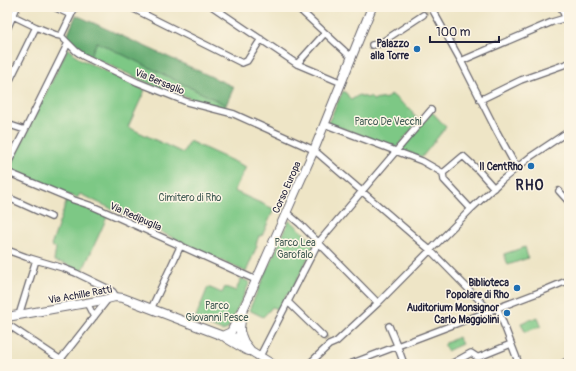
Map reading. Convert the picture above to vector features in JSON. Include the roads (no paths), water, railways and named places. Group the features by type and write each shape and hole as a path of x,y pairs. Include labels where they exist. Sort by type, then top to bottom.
{"main road":[{"name":"Corso Europa","path":"241,334 240,322 242,312 314,150 372,7"},
{"name":"Via Achille Ratti","path":"7,317 112,298 123,298 222,336 246,350 251,351"},
{"path":"222,336 231,332 242,312"},
{"name":"Via Achille Ratti","path":"222,336 234,333 241,334"},
{"path":"241,334 244,342 251,351 272,364"}],"street":[{"path":"7,29 17,7"},
{"path":"54,7 71,15"},
{"path":"61,36 75,7"},
{"path":"130,7 242,63 247,61 261,39"},
{"path":"213,7 297,64 342,83"},
{"path":"297,7 351,57"},
{"path":"561,7 567,18 569,27"},
{"path":"431,9 461,61 497,132 513,161 518,167"},
{"name":"Via Bersaglio","path":"7,13 36,27 61,36 83,56 137,82 188,102 234,114 314,150 430,250 490,310"},
{"path":"375,45 423,15"},
{"path":"461,61 552,22 567,18"},
{"path":"7,86 36,27"},
{"path":"297,64 325,33"},
{"path":"7,165 68,43"},
{"path":"480,100 521,80 569,62"},
{"path":"260,356 318,243 431,110"},
{"path":"7,124 25,130"},
{"path":"324,124 422,161 443,173"},
{"path":"309,364 330,343 336,342 378,303 471,209 503,179 530,157 569,131"},
{"path":"443,173 463,156 494,188"},
{"name":"Via Redipuglia","path":"7,172 92,206 256,280"},
{"path":"443,173 444,180 471,209"},
{"path":"559,191 569,202"},
{"path":"7,197 51,217"},
{"path":"286,212 378,303"},
{"path":"151,309 181,246"},
{"path":"7,250 76,273 113,292 112,298 94,317 60,360"},
{"path":"19,315 36,260"},
{"path":"350,364 569,280"},
{"path":"288,302 323,336"},
{"path":"86,303 94,317"},
{"path":"498,308 519,364"},
{"path":"7,324 66,364"},
{"path":"389,326 404,364"},
{"path":"451,364 471,353 476,357 479,357 511,344"},
{"path":"562,364 569,360"}],"tunnel":[{"path":"423,15 430,11"},
{"path":"323,336 328,341"}],"place":[{"name":"Palazzo alla Torre","path":"417,49"},
{"name":"Il CentRho","path":"531,166"},
{"name":"Biblioteca Popolare di Rho","path":"517,288"},
{"name":"Auditorium Monsignor Carlo Maggiolini","path":"507,313"}],"district":[{"name":"RHO","path":"530,185"}],"park label":[{"name":"Parco De Vecchi","path":"388,121"},
{"name":"Cimitero di Rho","path":"190,197"},
{"name":"Parco Lea Garofalo","path":"295,248"},
{"name":"Parco Giovanni Pesce","path":"217,310"}]}
